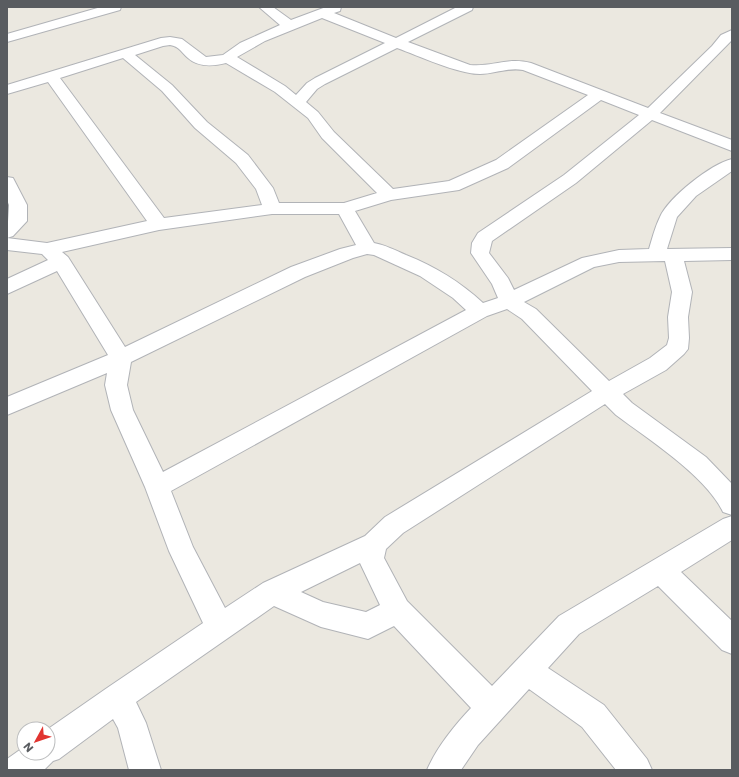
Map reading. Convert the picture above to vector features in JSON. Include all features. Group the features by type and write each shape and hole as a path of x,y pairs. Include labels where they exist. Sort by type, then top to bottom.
{"street":[{"path":"7,38 115,7"},
{"path":"265,7 290,26"},
{"path":"228,58 233,53 266,35 339,7"},
{"path":"298,102 312,86 467,7"},
{"path":"322,13 395,43 468,69 481,70 513,64 526,66 732,146"},
{"path":"732,34 726,38 717,49 650,114 589,166 528,210 485,237 481,243 480,253 501,283 509,301 528,314 542,327 606,393 624,409 698,464 732,487"},
{"path":"7,90 161,42 172,40 187,48 197,58 203,61 228,58 280,89 313,115 328,135 389,196"},
{"path":"126,54 138,66 167,88 201,125 242,159 264,188 272,209"},
{"path":"51,76 158,224"},
{"path":"7,287 54,255 158,224 272,209 345,208 389,196 453,186 483,174 502,164 600,94"},
{"path":"56,742 117,698 272,592 374,544 394,525 606,393 658,364 677,348 679,338 678,317 682,292 664,255 669,216 690,192 710,177 732,164"},
{"path":"7,182 18,205 18,221 7,232"},
{"path":"345,208 367,248"},
{"path":"7,244 54,255 121,358 116,385 122,410 157,487 182,551 220,628"},
{"path":"7,406 121,358 298,272 347,253 367,248 378,250 427,272 460,293 480,311"},
{"path":"157,487 480,311 509,301 588,262 620,256 732,254"},
{"path":"698,464 728,496 732,504"},
{"path":"443,770 468,734 569,625 732,527"},
{"path":"374,544 372,559 397,610 492,708"},
{"path":"661,570 732,640"},
{"path":"272,592 321,614 368,626 397,610"},
{"path":"527,671 593,716 636,770"},
{"path":"117,698 131,723 145,770"},
{"path":"18,770 30,761"}]}
